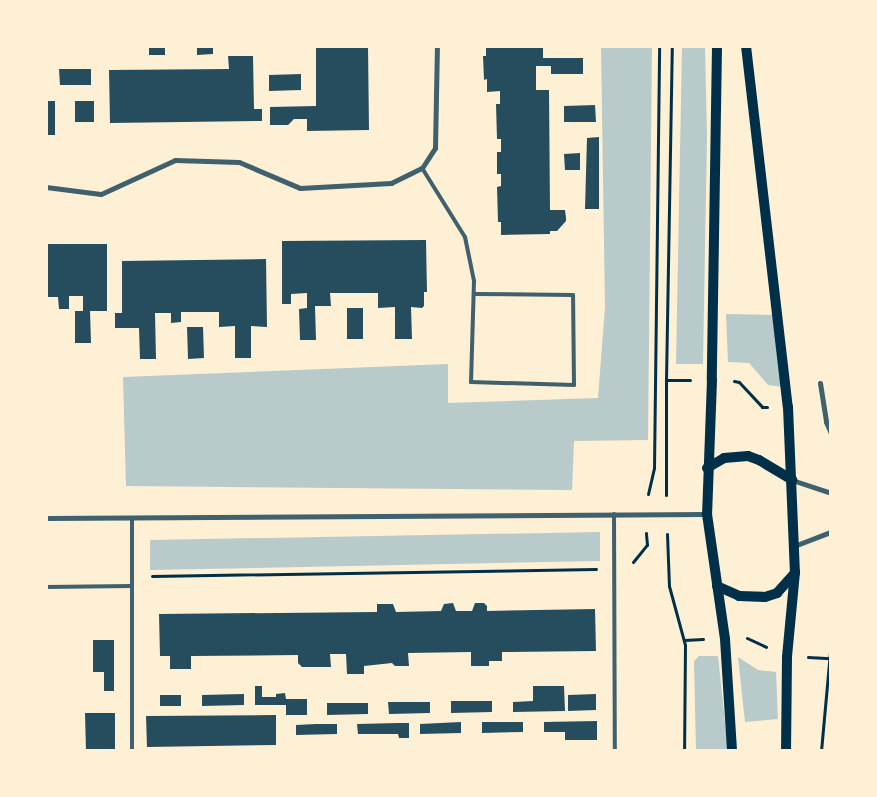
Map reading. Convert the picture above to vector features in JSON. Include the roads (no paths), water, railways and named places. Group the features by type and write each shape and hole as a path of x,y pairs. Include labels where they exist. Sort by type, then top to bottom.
{"main road":[{"path":"717,46 712,380 707,514 724,639 732,751"},
{"path":"746,46 788,407 795,572 787,657 786,751"},
{"path":"708,468 724,458 748,456 759,460 792,480"},
{"path":"718,586 738,596 765,597 777,592 795,572"}],"street":[{"path":"46,187 102,194 175,160 239,162 300,188 391,183 422,168 435,148 437,46"},
{"path":"820,383 824,414 831,433"},
{"path":"792,480 831,493"},
{"path":"46,518 707,514"},
{"path":"794,546 831,532"}],"lane":[{"path":"422,168 465,237 474,281 471,382 574,385 573,294 474,294"},
{"path":"614,514 615,751"},
{"path":"132,518 132,751"},
{"path":"46,587 131,586"}]}
